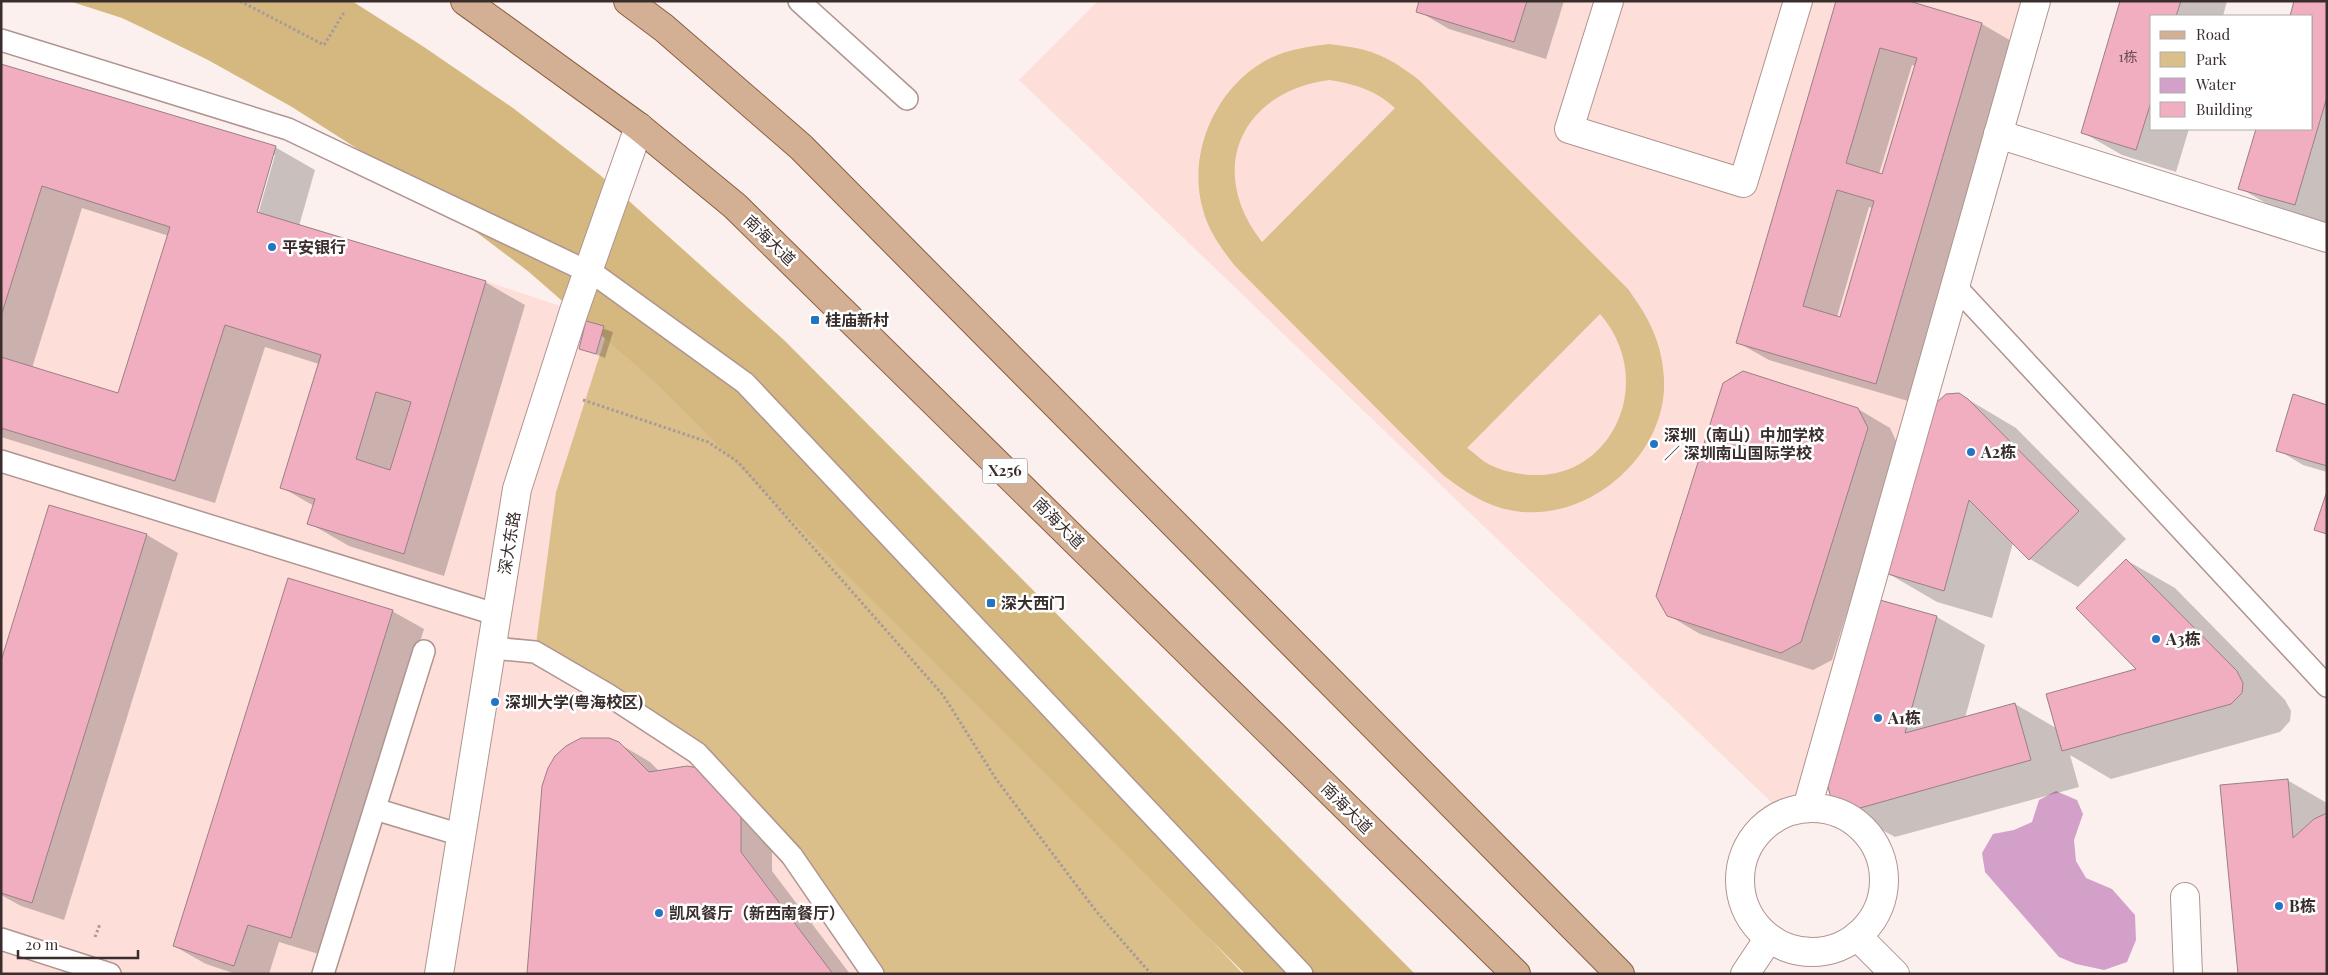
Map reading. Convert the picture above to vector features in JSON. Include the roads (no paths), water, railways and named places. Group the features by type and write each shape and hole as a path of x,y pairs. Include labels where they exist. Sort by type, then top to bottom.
{"main road":[{"name":"南海大道","path":"466,1 639,127 734,206 1516,974"},
{"path":"628,1 664,28 801,147 1620,974"}],"street":[{"path":"1609,1 1569,130 1743,183 1798,1"},
{"path":"1808,808 2036,1"},
{"name":"深大东路","path":"438,974 493,648 517,489 549,388 639,127"},
{"path":"1998,134 2327,238"},
{"path":"1808,808 1826,809 1843,815 1858,825 1871,838 1880,854 1884,872 1883,890 1878,908 1870,924 1857,936 1840,947 1813,952 1786,947 1769,938 1755,924 1746,908 1741,888 1742,869 1747,850 1757,834 1772,821 1789,812 1808,808"},
{"path":"2185,897 2188,974"},
{"path":"1857,936 1895,974"},
{"path":"1745,974 1769,938"}],"lane":[{"path":"799,1 907,99"},
{"path":"1,40 288,129 589,270 745,383 1302,974"},
{"path":"1955,286 2327,686"},
{"path":"1,461 498,615"},
{"path":"493,648 535,652 623,704 697,753 792,856 873,974"},
{"path":"323,974 424,651"},
{"path":"374,809 461,836"},
{"path":"1,939 110,974"}],"water":[{"path":"2056,791 2077,800 2083,814 2074,840 2076,861 2086,878 2112,889 2135,915 2136,940 2127,962 2104,970 2076,964 2059,957 1985,872 1982,853 1993,834 2014,830 2032,822 2039,800"}],"place":[{"name":"平安银行","path":"272,247"},
{"name":"桂庙新村","path":"815,320"},
{"name":"深圳（南山）中加学校 ／ 深圳南山国际学校","path":"1654,444"},
{"name":"A2栋","path":"1971,452"},
{"name":"深大西门","path":"991,603"},
{"name":"A3栋","path":"2156,639"},
{"name":"深圳大学(粤海校区)","path":"495,702"},
{"name":"A1栋","path":"1878,718"},
{"name":"B栋","path":"2279,906"},
{"name":"凯风餐厅（新西南餐厅）","path":"659,913"}]}
